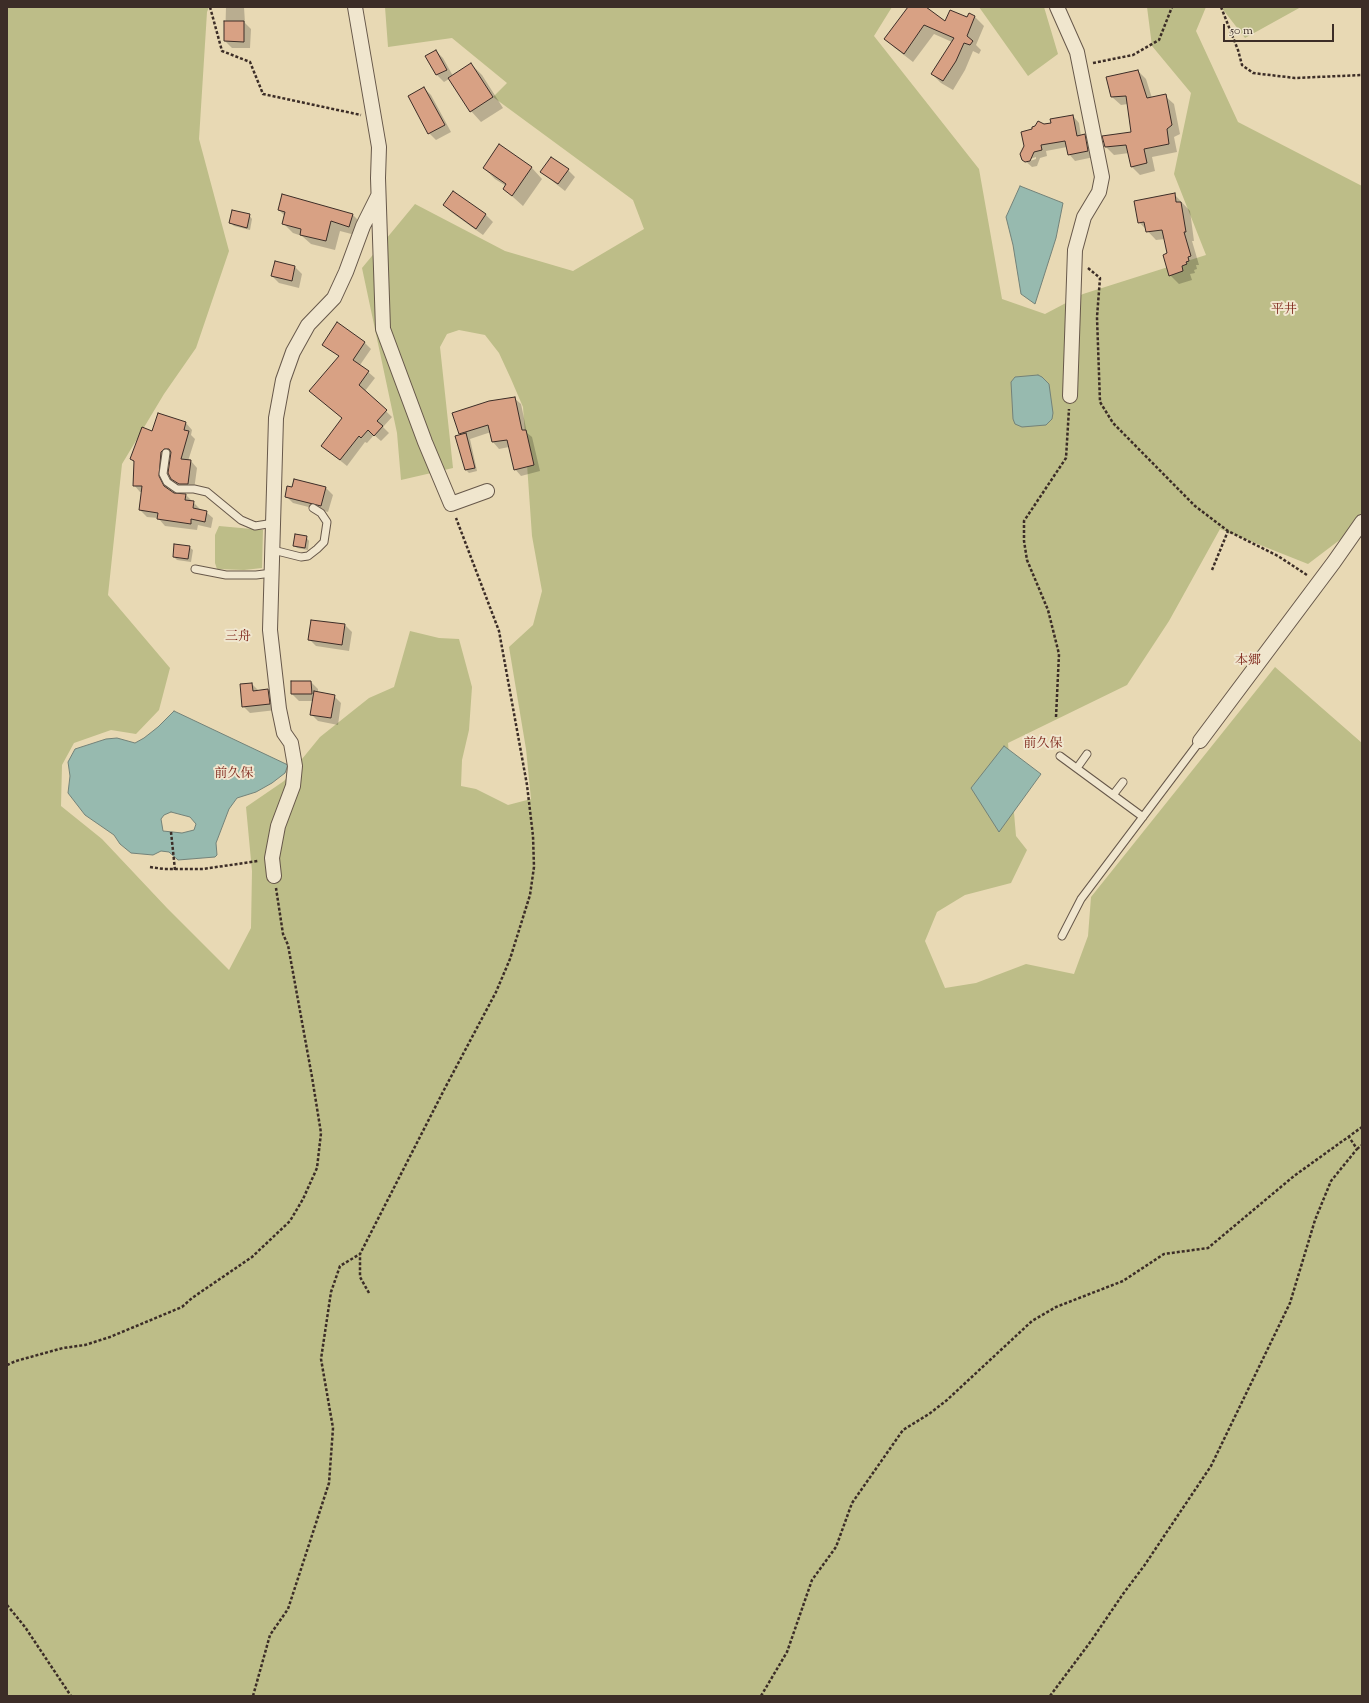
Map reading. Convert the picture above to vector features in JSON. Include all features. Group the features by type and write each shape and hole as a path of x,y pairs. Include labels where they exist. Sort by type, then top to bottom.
{"street":[{"path":"355,7 379,147 378,196 383,329 424,442 451,504 487,491"},
{"path":"1057,7 1077,52 1081,65 1102,176 1099,192 1084,217 1075,250 1070,396"},
{"path":"274,876 272,858 278,826 293,786 294,766 291,743 284,733 279,709 270,630 276,418 283,380 293,352 308,325 334,298 346,272 362,226 378,196"},
{"path":"1200,741 1318,584 1362,522"}],"lane":[{"path":"166,453 163,474 167,482 178,489 194,489 207,492 241,520 255,526 274,523"},
{"path":"273,550 301,557 308,556 324,542 327,522 321,512 313,508"},
{"path":"195,569 226,575 256,575 272,573"},
{"path":"1062,936 1081,899 1200,741"},
{"path":"1077,768 1087,754"},
{"path":"1060,756 1143,817"},
{"path":"1113,795 1123,782"}],"path":[{"path":"210,7 222,52 250,62 263,94 375,118"},
{"path":"1081,65 1133,55 1159,40 1172,7"},
{"path":"1221,7 1238,50 1242,65 1253,73 1295,78 1362,75"},
{"path":"1075,258 1100,278 1097,317 1100,402 1114,423 1195,506 1228,531 1278,556 1318,584"},
{"path":"1056,717 1059,654 1048,610 1027,560 1024,541 1024,520 1066,458 1070,396"},
{"path":"369,1293 360,1277 360,1254 496,992 510,959 530,895 534,867 533,836 527,785 499,631 451,504"},
{"path":"1212,570 1228,531"},
{"path":"171,832 175,870"},
{"path":"150,867 175,870 203,868 272,858"},
{"path":"7,1365 29,1357 63,1348 85,1345 110,1337 182,1307 252,1257 290,1221 303,1199 317,1168 321,1133 288,945 283,934 274,876"},
{"path":"761,1696 787,1652 812,1580 836,1547 852,1503 903,1430 929,1414 947,1400 1032,1320 1056,1307 1123,1281 1164,1254 1208,1248 1294,1176 1362,1127"},
{"path":"1349,1137 1356,1149"},
{"path":"1050,1696 1091,1641 1122,1594 1144,1566 1211,1466 1290,1303 1315,1220 1331,1181 1356,1149 1362,1145"},
{"path":"253,1696 270,1635 288,1609 329,1483 333,1428 321,1359 330,1292 340,1266 360,1254"},
{"path":"7,1605 25,1628 71,1696"}],"green space":[{"path":"7,7 209,7 207,12 199,139 229,251 196,348 164,394 122,464 108,595 170,668 159,710 136,734 111,730 74,743 62,765 61,806 102,839 167,908 229,970 251,928 252,871 246,807 284,781 320,737 369,698 394,687 410,631 439,638 459,639 472,687 469,730 462,760 461,786 476,789 508,805 531,799 526,749 509,647 533,625 542,591 532,536 523,407 499,353 485,335 459,330 447,334 440,347 453,468 401,480 397,433 362,268 415,204 505,251 573,271 644,229 633,200 493,97 507,83 452,38 388,47 385,7 892,7 874,36 979,169 1002,299 1045,314 1083,294 1206,255 1174,174 1191,93 1152,46 1147,7 1206,7 1196,31 1238,122 1362,186 1362,523 1308,564 1220,529 1169,621 1127,685 1008,743 1016,836 1027,850 1011,883 965,895 937,912 925,941 945,988 976,983 1026,964 1074,974 1088,936 1091,897 1275,667 1362,743 1362,1696 7,1696"},
{"path":"979,7 1044,7 1058,54 1028,76"},
{"path":"1221,7 1301,7 1245,38"},
{"path":"219,526 263,530 262,568 244,570 217,569 215,563 215,535"}],"water":[{"path":"1020,186 1063,203 1056,238 1035,304 1021,294 1013,245 1006,217"},
{"path":"1038,375 1049,384 1053,413 1052,419 1046,425 1022,427 1015,424 1013,419 1011,382 1015,377"},
{"path":"174,711 288,765 285,773 272,783 256,792 237,798 229,809 216,843 217,855 215,857 178,860 169,852 161,851 153,855 131,853 120,844 114,835 85,815 68,793 70,776 68,762 75,749 106,739 117,738 135,743 158,727","holes":["171,812 190,817 196,824 194,830 182,833 163,831 161,819 164,815"]},
{"path":"1004,746 1041,774 999,832 971,788"}],"building":[{"path":"908,7 926,7 945,21 950,10 967,17 969,13 975,16 967,36 973,41 970,45 964,43 956,61 943,81 931,74 954,38 924,25 904,54 884,39"},
{"path":"224,21 244,21 244,42 224,41"},
{"path":"436,50 447,70 436,75 425,56"},
{"path":"471,63 493,97 470,112 448,78"},
{"path":"1138,70 1147,98 1166,94 1172,125 1167,129 1169,144 1144,149 1147,163 1131,167 1126,145 1105,147 1102,136 1131,132 1126,96 1111,97 1106,77"},
{"path":"424,87 445,125 428,134 408,96"},
{"path":"1073,115 1077,136 1085,134 1088,151 1068,155 1065,141 1041,145 1042,150 1034,152 1030,161 1025,162 1022,160 1020,154 1024,146 1021,132 1032,129 1038,121 1044,124 1051,123 1050,119"},
{"path":"499,144 532,167 512,196 503,189 506,184 483,168"},
{"path":"551,157 569,169 558,184 540,172"},
{"path":"453,191 486,214 476,229 443,205"},
{"path":"1175,193 1176,202 1181,202 1186,232 1184,232 1191,256 1188,257 1189,261 1186,262 1187,264 1182,266 1183,271 1169,276 1163,255 1167,253 1162,230 1146,232 1144,222 1138,223 1134,201"},
{"path":"282,194 353,214 349,227 331,221 326,241 300,235 301,229 282,224 285,212 278,210"},
{"path":"232,210 250,214 247,228 229,223"},
{"path":"275,261 295,266 292,281 271,276"},
{"path":"337,322 365,342 353,360 369,371 359,385 387,410 377,421 383,426 374,436 368,430 361,438 359,436 340,460 321,446 342,418 309,391 339,356 322,345"},
{"path":"515,397 522,430 526,430 534,465 514,470 507,440 492,442 488,425 459,434 452,413 489,401"},
{"path":"158,413 186,422 184,430 189,431 181,459 191,460 188,484 179,484 171,479 168,473 171,452 169,449 164,449 161,452 159,476 164,486 174,493 186,494 185,500 194,501 193,508 207,511 205,522 191,519 191,524 157,519 158,513 139,510 142,486 133,486 134,461 130,459 142,427 152,431"},
{"path":"466,433 475,468 465,470 455,436"},
{"path":"294,479 326,487 321,506 285,497 287,486 292,487"},
{"path":"295,534 307,536 305,548 293,546"},
{"path":"174,544 190,546 188,559 173,557"},
{"path":"311,620 345,624 342,645 308,640"},
{"path":"291,681 311,681 312,694 291,694"},
{"path":"252,683 253,691 268,689 270,704 242,707 240,684"},
{"path":"314,691 335,695 331,718 310,715"}],"district":[{"name":"平井","path":"1284,311"},
{"name":"三舟","path":"238,638"},
{"name":"本郷","path":"1248,662"},
{"name":"前久保","path":"1043,745"},
{"name":"前久保","path":"234,775"}]}
